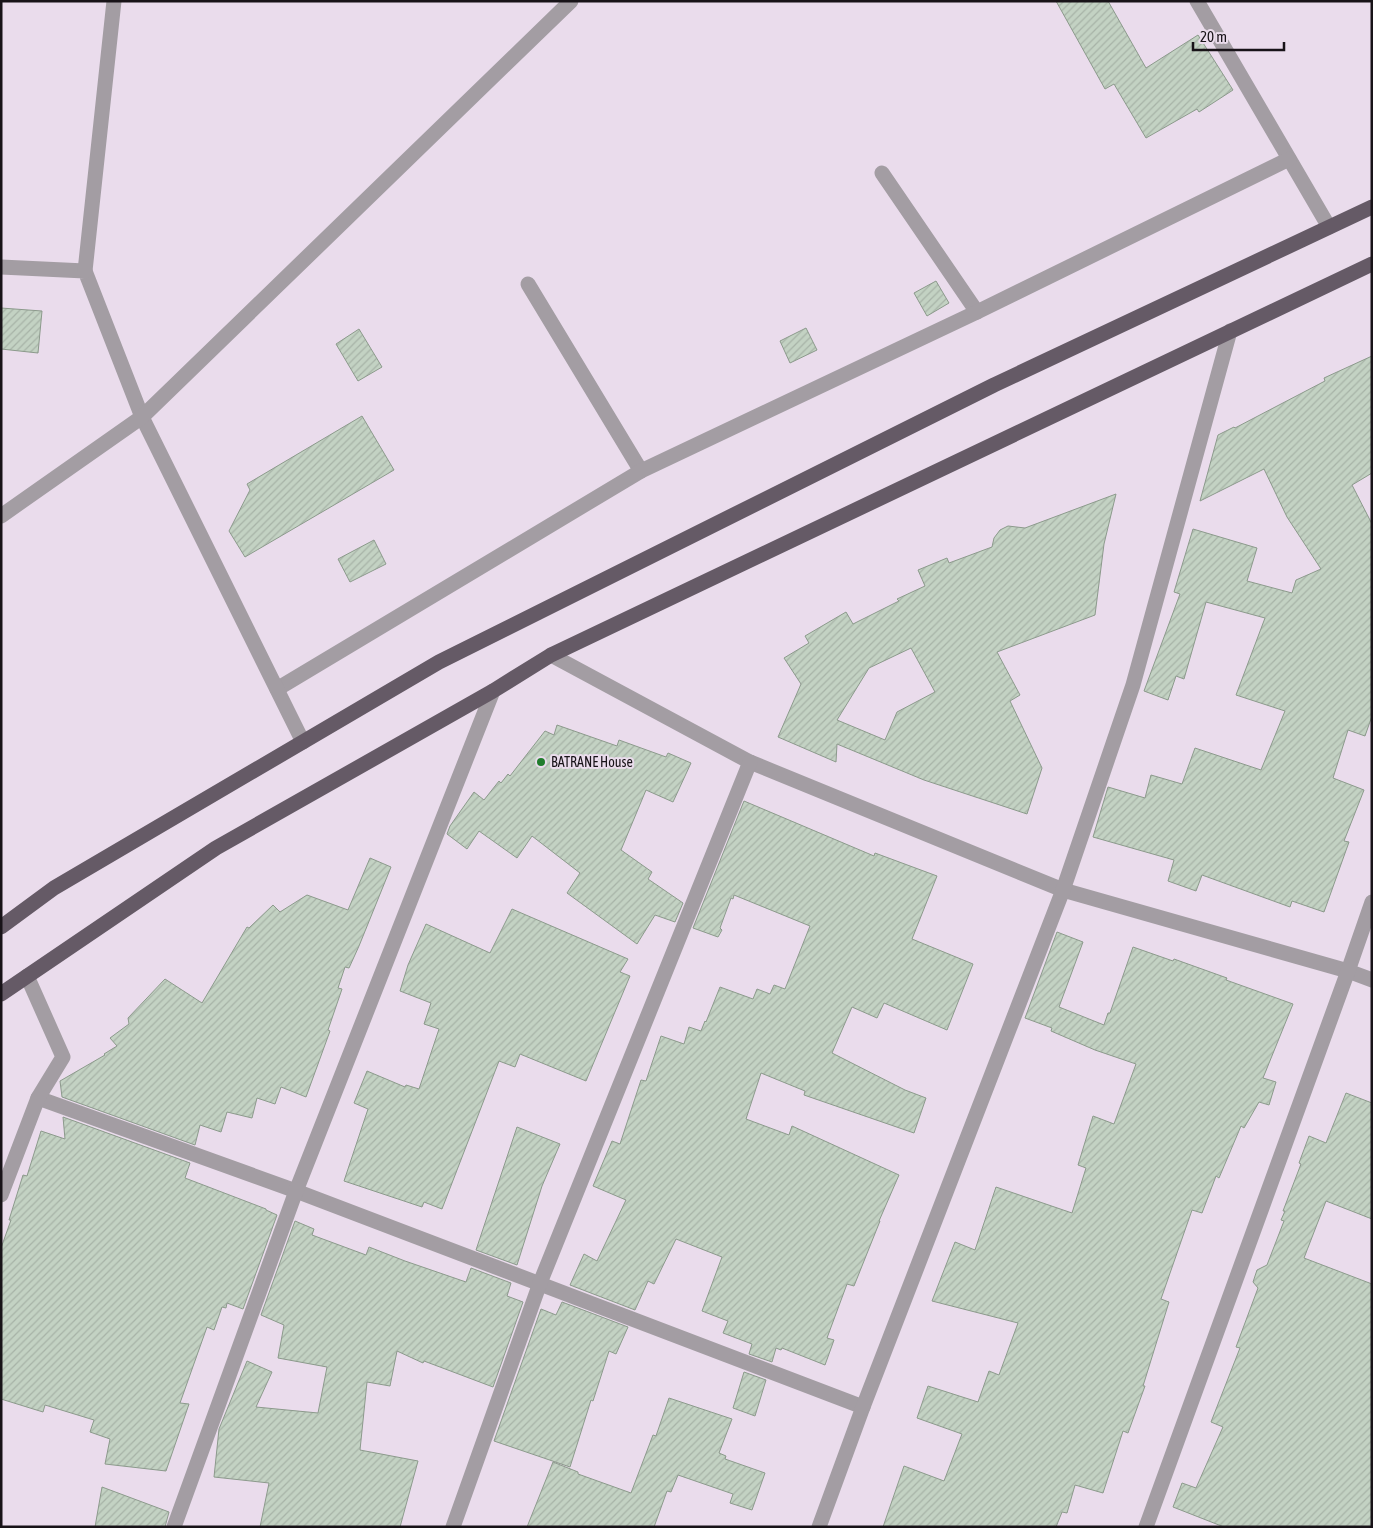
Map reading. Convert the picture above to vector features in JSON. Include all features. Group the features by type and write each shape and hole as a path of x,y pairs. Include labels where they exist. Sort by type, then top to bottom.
{"highway":[{"path":"1,927 54,888 448,658 994,385 1372,207"},
{"path":"1,994 216,848 493,691 551,655 1372,264"}],"street":[{"path":"114,1 85,271 142,418 303,742"},
{"path":"1,516 142,418 571,1"},
{"path":"1197,1 1329,227"},
{"path":"277,689 641,471 976,312 1290,159"},
{"path":"882,173 976,312"},
{"path":"1,267 85,271"},
{"path":"528,284 641,471"},
{"path":"820,1527 863,1407 1063,890 1133,686 1230,331"},
{"path":"551,655 750,762 1063,890 1348,971 1372,980"},
{"path":"174,1527 296,1191 493,691"},
{"path":"453,1527 540,1283 750,762"},
{"path":"1146,1527 1372,902"},
{"path":"1,1195 38,1098 62,1057 27,976"},
{"path":"38,1098 296,1191 863,1407"}],"building":[{"path":"1056,1 1108,1 1146,68 1198,35 1233,90 1199,112 1197,109 1146,138 1114,84 1105,89"},
{"path":"936,281 949,303 927,316 914,293"},
{"path":"1,308 42,311 38,353 1,349"},
{"path":"806,328 817,350 790,363 780,341"},
{"path":"359,329 382,367 358,381 336,344"},
{"path":"1372,356 1372,473 1352,485 1372,524 1372,716 1365,736 1348,730 1333,778 1364,790 1344,841 1349,842 1324,912 1292,901 1290,907 1202,875 1196,891 1168,881 1174,860 1093,837 1108,787 1145,798 1151,775 1182,784 1195,748 1261,770 1285,711 1236,695 1265,618 1206,602 1184,679 1176,676 1168,700 1144,691 1180,594 1174,592 1193,529 1257,548 1247,581 1292,593 1296,580 1321,569 1287,517 1264,469 1200,501 1218,435 1325,381 1324,378"},
{"path":"362,416 394,470 245,557 229,531 250,490 247,484"},
{"path":"1116,494 1104,544 1095,615 997,652 1020,695 1010,701 1042,768 1027,814 924,780 837,744 836,762 778,737 801,684 784,658 809,643 805,636 846,612 853,624 899,601 897,599 925,586 918,570 947,558 949,563 992,547 994,538 1000,530 1008,526 1025,528","holes":["911,648 935,692 897,712 885,740 837,720 869,668"]},
{"path":"374,540 386,564 350,582 338,559"},
{"path":"557,725 617,746 619,740 666,757 668,753 691,763 673,802 646,790 621,850 652,872 648,879 683,903 675,922 655,915 637,944 567,893 580,873 532,836 517,858 479,831 467,849 447,834 450,826 474,792 484,800 499,781 501,783 508,774 510,776 545,731 554,735"},
{"path":"744,801 874,856 875,853 937,876 912,939 973,964 947,1030 884,1003 877,1018 852,1007 832,1053 905,1090 926,1098 914,1133 804,1095 805,1091 761,1073 746,1119 789,1135 792,1126 899,1175 854,1286 847,1284 827,1338 834,1340 825,1365 782,1348 781,1350 776,1348 772,1362 749,1354 752,1344 723,1333 728,1321 702,1311 722,1257 676,1239 654,1284 648,1281 635,1310 570,1285 584,1254 597,1261 626,1200 593,1186 612,1141 620,1144 641,1080 646,1081 661,1036 684,1044 689,1027 701,1031 720,987 753,999 757,989 770,994 774,985 785,989 810,926 734,895 733,899 731,898 720,928 722,930 718,937 693,928"},
{"path":"370,858 391,867 349,968 345,967 338,988 342,989 328,1030 330,1031 306,1097 281,1087 275,1104 257,1098 252,1118 227,1112 221,1132 200,1125 195,1145 62,1097 60,1081 117,1046 110,1038 129,1024 128,1018 165,979 202,1003 247,927 249,928 273,905 280,912 307,895 348,910"},
{"path":"512,909 628,959 620,972 630,976 586,1081 520,1054 515,1067 499,1061 442,1209 424,1202 422,1207 344,1181 368,1109 354,1103 367,1071 405,1087 406,1085 419,1089 439,1029 424,1024 431,1003 400,991 408,965 426,924 490,953"},
{"path":"1057,932 1083,942 1059,1007 1104,1025 1133,947 1173,961 1174,959 1293,1004 1263,1078 1276,1082 1269,1105 1259,1102 1244,1128 1241,1126 1219,1178 1216,1176 1202,1213 1192,1210 1161,1299 1169,1302 1143,1386 1145,1386 1128,1433 1123,1431 1103,1493 1075,1485 1067,1513 1062,1512 1056,1527 883,1527 904,1466 944,1481 962,1434 917,1418 928,1386 978,1402 989,1371 999,1375 1018,1323 932,1301 955,1242 975,1250 996,1187 1072,1213 1086,1168 1078,1165 1093,1116 1114,1124 1136,1064 1095,1050 1051,1031 1052,1028 1025,1018"},
{"path":"1346,1093 1372,1103 1372,1219 1326,1201 1304,1258 1372,1284 1372,1527 1224,1527 1173,1507 1182,1483 1196,1488 1223,1427 1211,1422 1240,1348 1236,1347 1258,1288 1253,1282 1257,1270 1267,1265 1284,1221 1281,1220 1285,1211 1283,1211 1301,1164 1299,1163 1309,1136 1326,1143"},
{"path":"63,1117 190,1163 185,1178 277,1215 243,1309 227,1303 226,1308 222,1307 214,1330 207,1327 180,1403 189,1404 166,1471 105,1464 110,1439 90,1432 94,1420 45,1405 43,1412 1,1399 1,1248 23,1175 27,1176 41,1131 65,1139"},
{"path":"517,1127 560,1144 542,1186 517,1265 476,1250"},
{"path":"295,1221 314,1229 312,1235 366,1255 369,1247 466,1282 471,1268 511,1283 507,1296 523,1302 493,1387 424,1361 423,1363 397,1351 390,1386 367,1382 360,1450 418,1461 400,1527 260,1527 269,1483 214,1477 219,1429 247,1361 272,1372 256,1407 318,1413 327,1367 278,1358 284,1325 261,1315"},
{"path":"562,1302 628,1327 616,1354 609,1351 570,1467 494,1441 541,1309 556,1315"},
{"path":"744,1372 766,1380 755,1416 733,1408"},
{"path":"669,1398 732,1419 719,1453 726,1456 725,1459 765,1473 752,1510 730,1503 733,1494 678,1475 671,1492 667,1491 654,1527 527,1527 553,1462 578,1472 578,1474 631,1493 653,1435 656,1436"},
{"path":"102,1487 169,1512 165,1527 95,1527"}],"place":[{"name":"BATRANE House","path":"541,762"}]}
